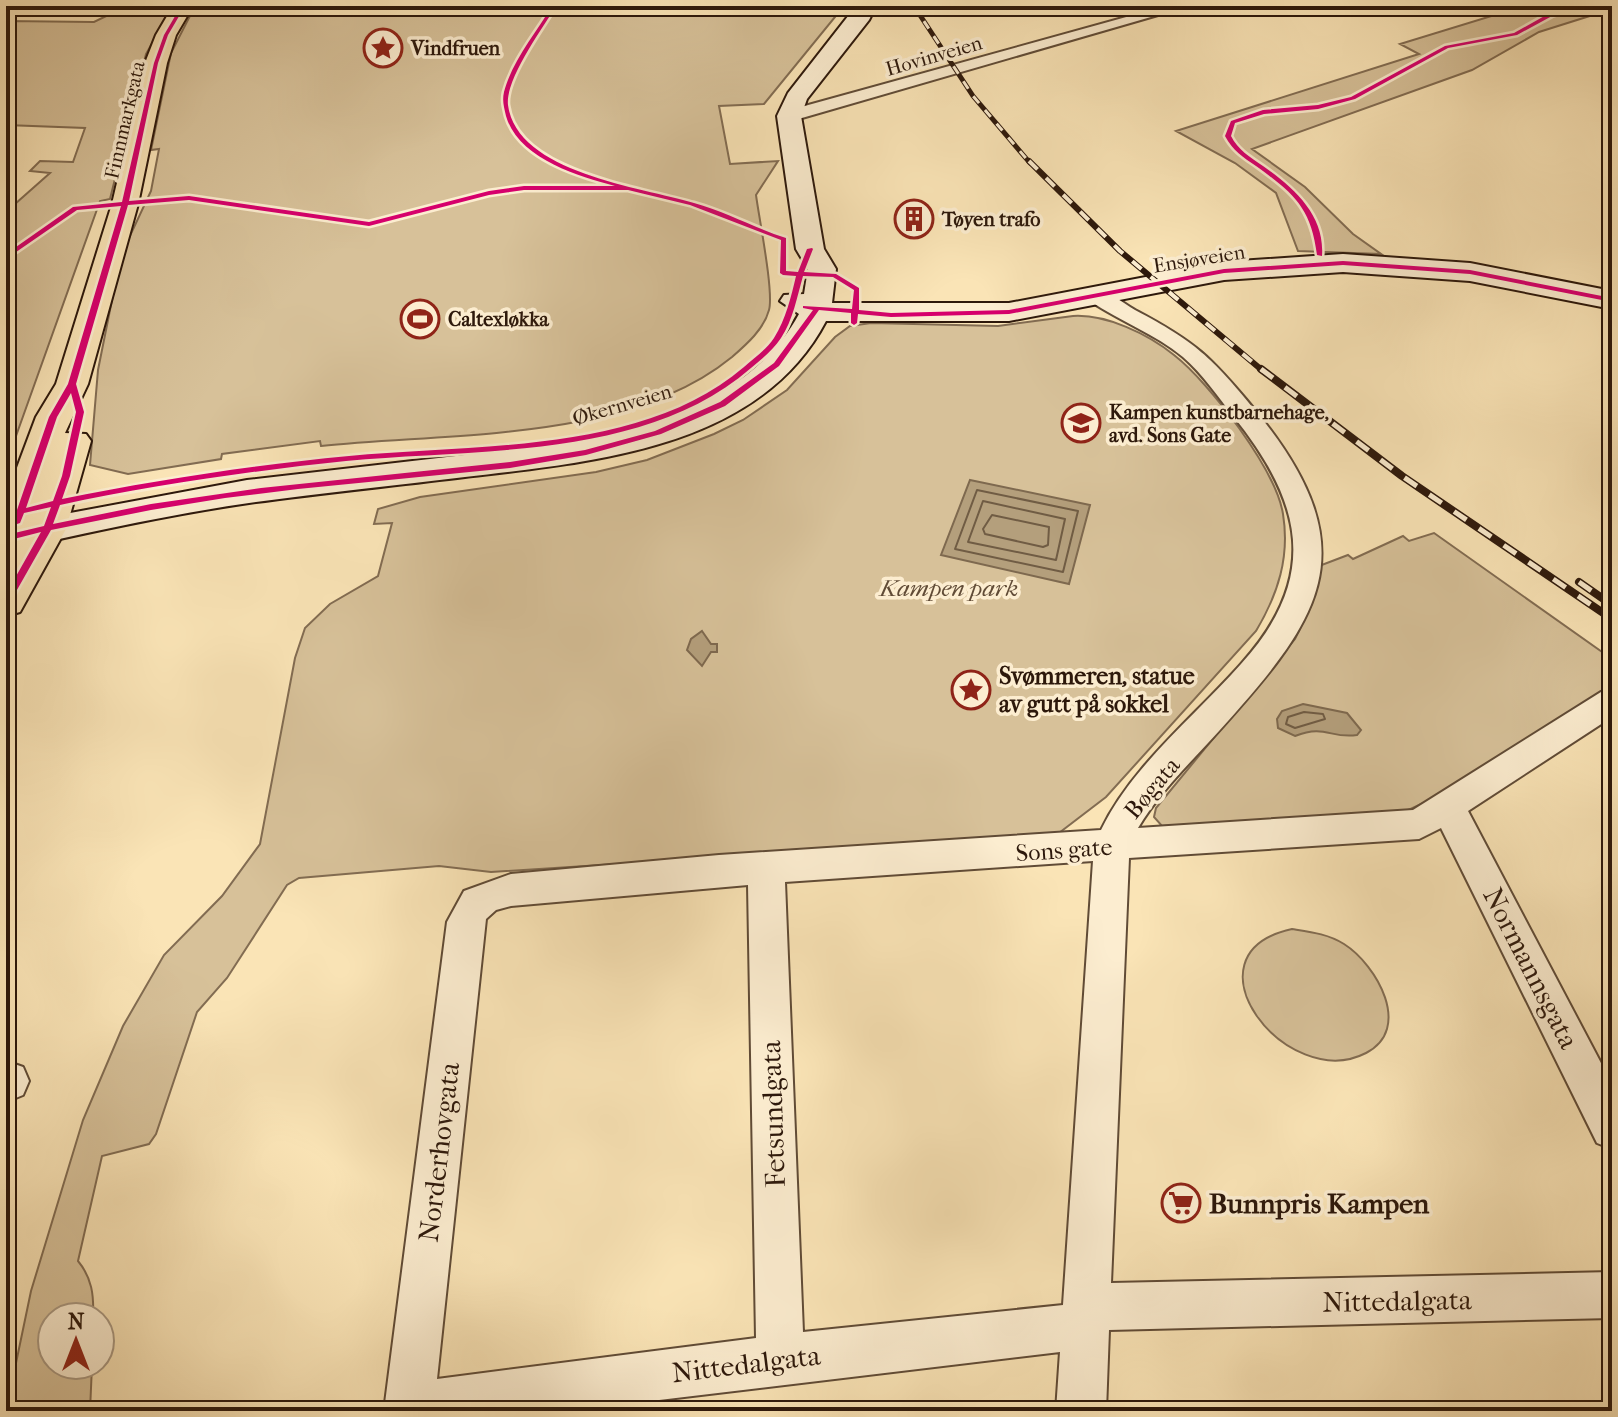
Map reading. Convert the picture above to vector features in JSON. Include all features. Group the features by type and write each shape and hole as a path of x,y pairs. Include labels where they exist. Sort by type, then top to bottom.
{"main road":[{"name":"Finnmarkgata","path":"6,602 22,526 80,412 72,384 125,204 156,63 166,35 183,6"},
{"path":"789,116 796,98 858,22 866,6"},
{"name":"Økernveien","path":"22,526 234,494 556,457 639,440 704,415 764,378 792,352 810,303 800,267 810,249 789,116"},
{"name":"Ensjøveien","path":"810,303 891,315 1009,312 1224,271 1352,263 1470,272 1612,300"}],"street":[{"name":"Hovinveien","path":"789,116 1182,6"},
{"name":"Bøgata","path":"1081,1411 1112,846 1135,806 1263,659 1291,621 1303,589 1309,551 1307,521 1297,488 1269,443 1192,353 1098,296"},
{"name":"Sons gate","path":"482,898 511,890 1419,824 1449,808 1612,701"},
{"name":"Normannsgata","path":"1449,808 1611,1124"},
{"name":"Fetsundgata","path":"766,870 780,1359"},
{"name":"Norderhovgata","path":"409,1409 466,922 472,907 482,898"},
{"name":"Nittedalgata","path":"409,1409 1085,1317 1612,1295"}],"green space":[{"path":"127,6 173,6 146,54 110,199 100,201 6,464 6,212 50,173 30,171 40,161 73,162 85,128 6,125 6,21 94,22"},
{"path":"195,6 844,6 764,104 719,106 730,164 778,161 756,195 770,288 769,310 763,324 732,357 689,385 642,405 590,419 480,434 321,446 320,441 222,454 221,459 128,474 90,465 98,370 121,255 151,191 159,149 151,150 171,53"},
{"path":"1524,6 1612,9 1539,32 1472,70 1252,149 1305,187 1353,234 1381,254 1298,251 1276,193 1235,163 1176,131 1419,54 1400,44"},
{"name":"Kampen park","path":"1086,316 1126,327 1164,347 1205,385 1239,428 1268,475 1283,514 1285,545 1280,575 1256,631 1106,797 1055,836 491,872 439,866 299,878 287,885 227,978 197,1012 156,1134 149,1144 102,1156 78,1261 91,1287 93,1301 36,1301 36,1381 91,1381 90,1411 6,1411 31,1291 83,1120 123,1026 164,955 222,896 260,844 295,658 305,628 330,604 378,576 392,523 374,524 378,509 420,497 596,472 647,460 743,420 787,390 835,337 850,326 871,323 998,326"},
{"path":"1434,533 1612,659 1612,685 1430,800 1404,812 1162,826 1154,817 1156,808 1295,639 1312,604 1319,566 1348,555 1353,559 1403,536 1409,541"},
{"path":"1292,929 1313,932 1344,944 1378,981 1385,997 1387,1029 1380,1042 1366,1053 1335,1060 1305,1054 1278,1038 1257,1016 1244,990 1244,965 1259,943"}],"water":[{"path":"970,480 1090,505 1069,584 941,555"},
{"path":"702,631 711,644 717,644 717,652 711,652 702,666 687,650 691,639"},
{"path":"1303,704 1347,713 1361,730 1357,735 1348,736 1314,731 1295,736 1278,728 1277,719 1282,711"}],"railway":[{"path":"914,6 973,96 1030,163"},
{"path":"1029,161 1120,251 1263,371"},
{"path":"1261,369 1402,476 1612,619"},
{"path":"1579,582 1612,605"}],"cycle path":[{"path":"17,521 53,417 72,384 125,204 156,63 166,35 183,6"},
{"path":"554,6 517,67 507,92 505,103 512,127 528,146 552,162 580,174 692,204 784,239 783,273 834,275 857,289 854,323"},
{"path":"1320,255 1318,234 1303,203 1234,147 1228,136 1233,122 1263,112 1318,107 1353,98 1447,47 1515,34 1550,15 1580,6"},
{"path":"6,257 75,208 189,198 369,224 489,193 524,188 628,188"},
{"path":"6,515 132,488 218,475 346,459 571,440 627,428 680,410 728,384 770,348 785,325 810,249"},
{"path":"805,307 891,315 1009,312 1224,271 1343,263 1470,272 1612,300"},
{"path":"6,538 115,514 225,495 510,465 586,452 658,433 723,404 777,364 816,311"},
{"path":"6,602 47,529 66,476 80,412 72,384"}],"place":[{"name":"Vindfruen","path":"383,48"},
{"name":"Tøyen trafo","path":"914,219"},
{"name":"Caltexløkka","path":"420,319"},
{"name":"Kampen kunstbarnehage, avd. Sons Gate","path":"1081,423"},
{"name":"Svømmeren, statue av gutt på sokkel","path":"971,690"},
{"name":"Bunnpris Kampen","path":"1181,1203"}]}
